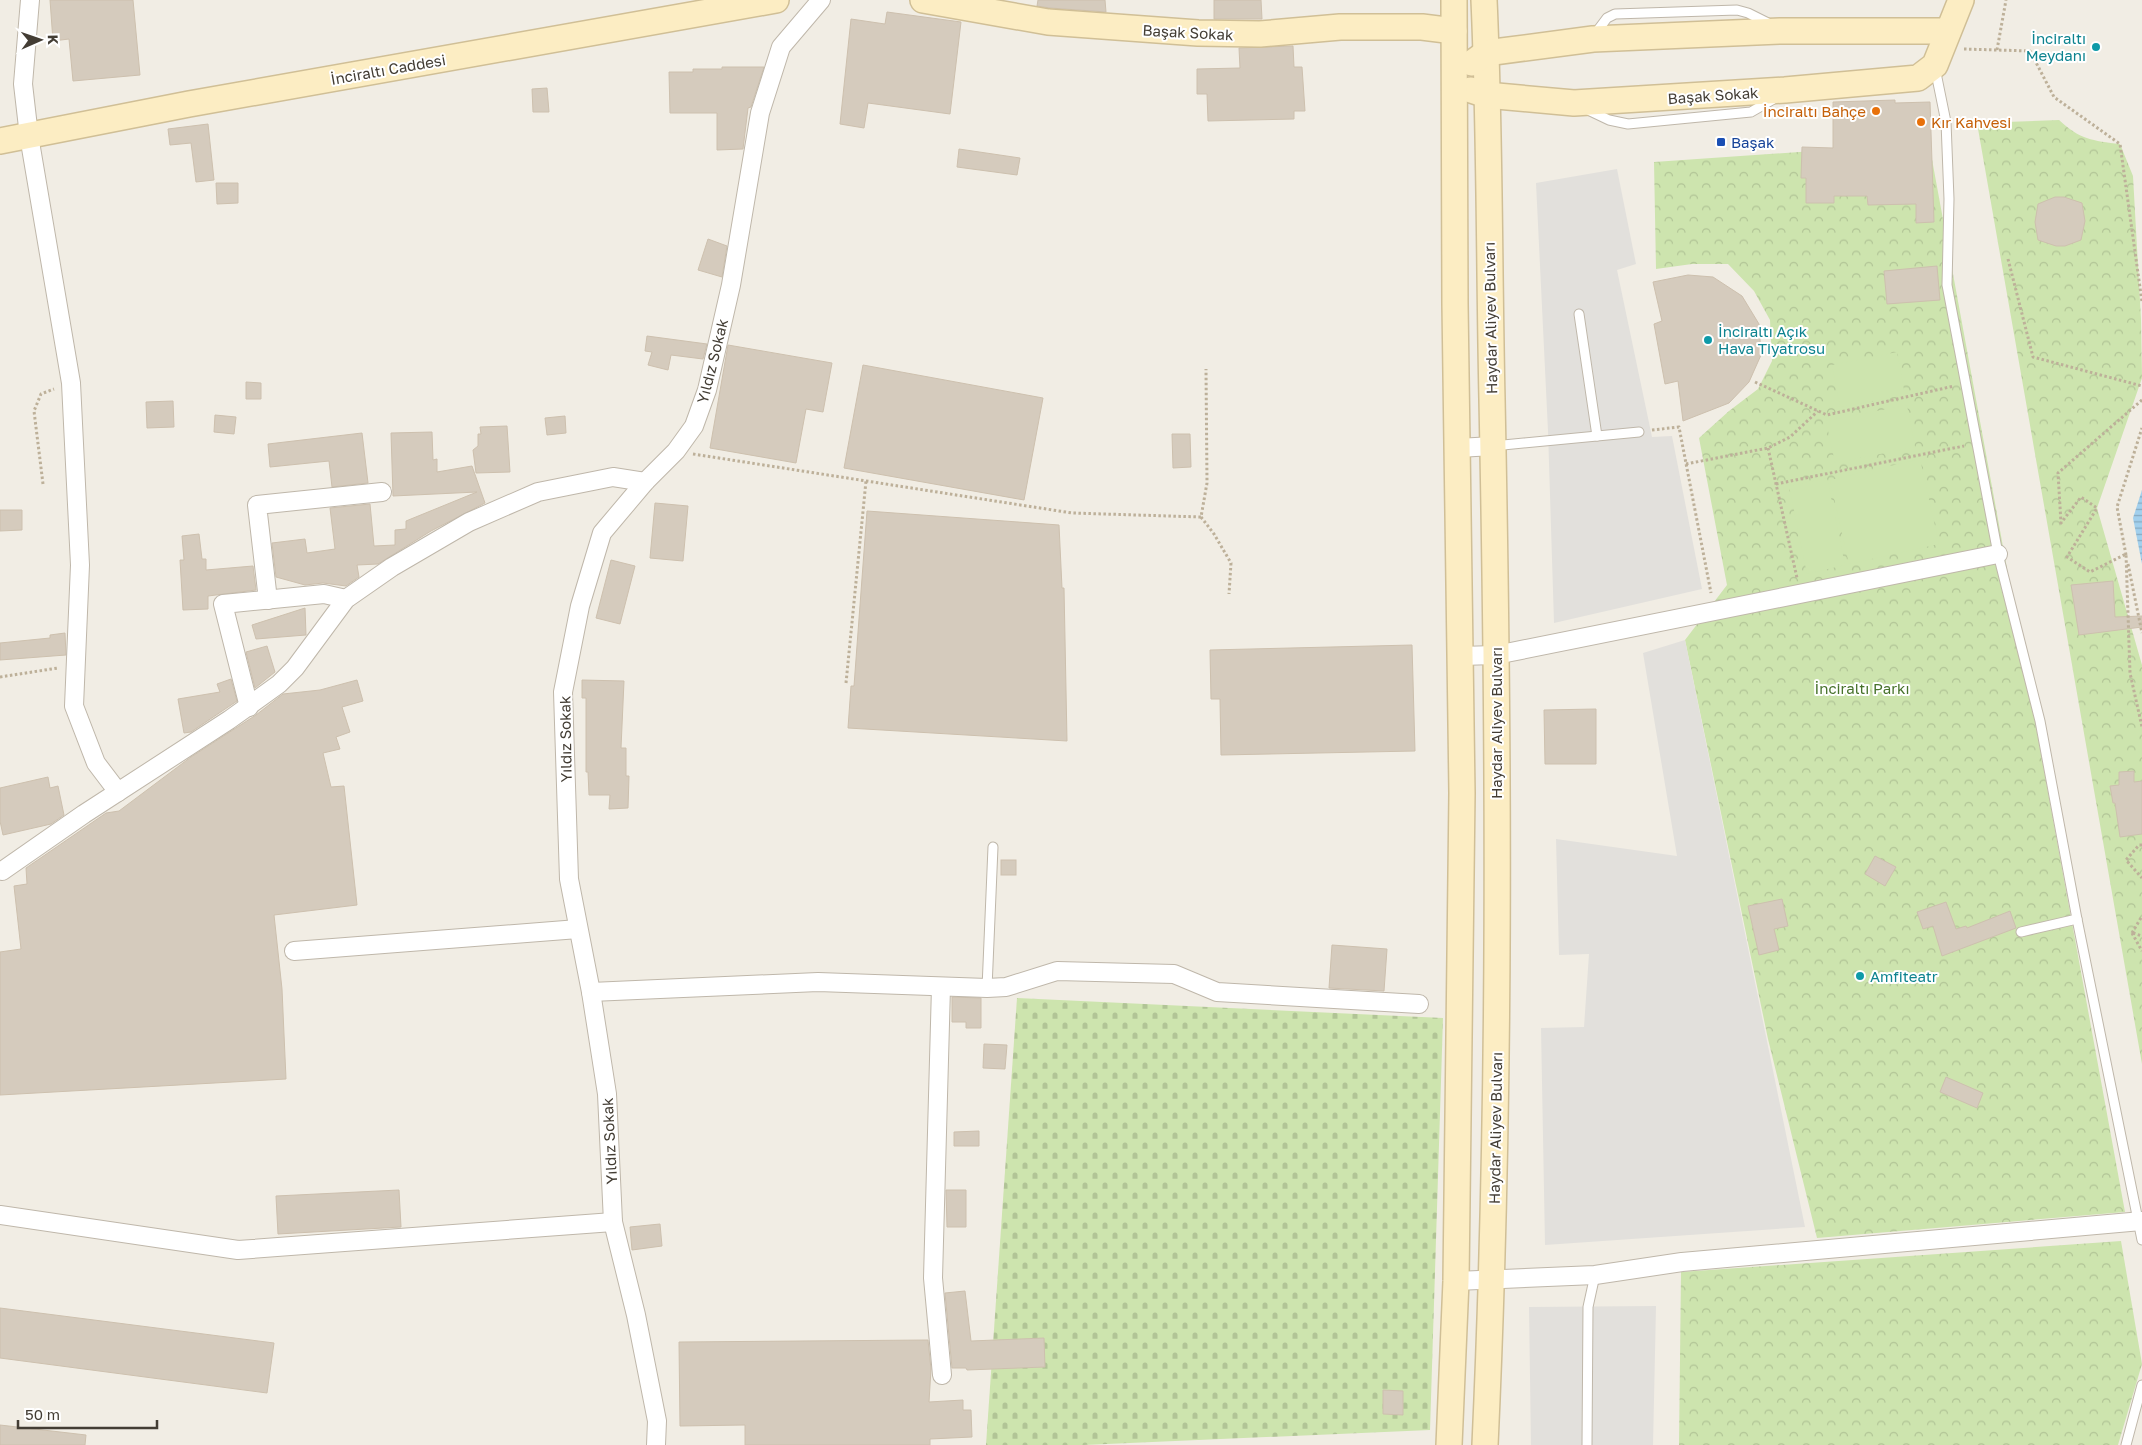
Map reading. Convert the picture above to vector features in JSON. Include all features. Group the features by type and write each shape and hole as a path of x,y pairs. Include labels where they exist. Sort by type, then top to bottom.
{"main road":[{"name":"İnciraltı Caddesi","path":"0,141 188,104 776,0"},
{"name":"Başak Sokak","path":"923,0 1048,22 1198,33 1260,34 1340,27 1422,27 1454,30"},
{"path":"1449,1445 1456,1281 1462,793 1453,80 1454,0"},
{"name":"Haydar Aliyev Bulvarı","path":"1484,0 1496,655 1497,991 1492,1280 1485,1445"},
{"path":"1453,80 1486,53 1593,39 1780,31 1941,48 1961,0"},
{"name":"Başak Sokak","path":"1453,80 1486,95 1574,103 1785,90 1918,78 1941,48"}],"street":[{"path":"30,0 23,84 29,136 71,383 80,565 74,706 96,763 118,792"},
{"name":"Yıldız Sokak","path":"656,1445 657,1421 636,1315 613,1222 607,1094 591,992 569,879 563,692 580,606 602,533 645,482 676,451 694,426 706,390 731,285 760,113 781,47 821,0"},
{"path":"1458,448 1493,446"},
{"path":"2,872 118,792 249,707 279,684 295,668 346,599 392,567 469,522 538,492 613,477 645,482"},
{"path":"268,600 257,505 382,492"},
{"path":"1460,656 1496,655 1998,554"},
{"path":"249,707 223,604 324,594 346,599"},
{"path":"294,951 578,928"},
{"path":"591,992 818,982 987,988 1006,987 1057,971 1174,974 1217,992 1418,1004"},
{"path":"940,987 933,1278 942,1375"},
{"path":"0,1215 238,1250 613,1222"},
{"path":"1456,1281 1595,1275 1692,1262 2140,1222"}],"lane":[{"path":"1941,48 1949,199 1947,285 1998,554 2040,721 2077,919 2122,1133 2142,1240"},
{"path":"1579,314 1597,436"},
{"path":"1493,446 1639,432"},
{"path":"987,988 993,847"},
{"path":"2021,932 2077,919"},
{"path":"1586,1445 1588,1307 1595,1275"},
{"path":"2126,1445 2142,1385"}],"path":[{"path":"1998,50 2006,0"},
{"path":"1941,48 2030,51 2054,97 2120,144 2142,302"},
{"path":"2008,259 2033,357 2142,386"},
{"path":"1206,369 1207,483 1201,517 1214,534 1231,563 1229,594"},
{"path":"1755,382 1827,415 1966,383"},
{"path":"43,484 34,412 41,394 71,383"},
{"path":"2126,554 2090,572 2068,557 2097,508 2081,497 2061,523 2058,474 2142,400"},
{"path":"1686,464 1768,448 1790,436 1818,411"},
{"path":"1639,432 1679,427 1711,593"},
{"path":"2142,428 2117,507 2142,633"},
{"path":"1776,484 1978,443"},
{"path":"1768,448 1800,594"},
{"path":"676,451 1072,513 1201,517"},
{"path":"846,683 866,480"},
{"path":"2126,554 2130,672 2142,727"},
{"path":"0,676 76,665"},
{"path":"2142,845 2139,844 2126,860 2142,878"},
{"path":"2132,933 2142,916"},
{"path":"2132,933 2142,936"},
{"path":"2132,933 2142,951"}],"green space":[{"path":"2059,120 2073,131 2087,138 2120,144 2133,176 2141,319 2142,378 2097,508 2142,665 2142,1064 1977,123"},
{"name":"İnciraltı Parkı","path":"1929,143 2125,1212 1817,1238 1768,1039 1685,640 1727,585 1699,438 1729,411 1758,389 1772,361 1770,320 1754,291 1728,264 1692,264 1656,269 1654,162"},
{"path":"1897,352 1905,395 1840,407 1832,365"},
{"path":"1907,405 1915,447 1835,463 1826,421"},
{"path":"1920,459 1939,544 1849,564 1830,480"},
{"path":"1827,478 1845,565 1807,574 1789,486"},
{"path":"1017,998 1443,1018 1430,1430 1084,1445 986,1445"},
{"path":"2121,1241 2142,1364 2118,1445 1679,1445 1681,1272"}],"shaded area":[{"path":"1617,169 1636,264 1617,270 1652,437 1672,436 1702,589 1554,623 1548,431 1536,183"},
{"path":"1685,640 1805,1227 1545,1245 1541,1028 1584,1027 1589,954 1559,955 1556,839 1677,856 1643,653"},
{"path":"1656,1306 1653,1445 1531,1445 1529,1307"}],"water":[{"path":"2142,490 2142,564 2133,518"}],"building":[{"path":"50,0 133,0 140,75 73,81 69,39 53,41"},
{"path":"1038,0 1105,0 1106,12 1037,6"},
{"path":"1214,0 1261,0 1262,19 1214,19"},
{"path":"887,12 961,22 950,114 868,103 864,128 840,124 851,19 885,24"},
{"path":"1293,46 1294,67 1302,67 1305,111 1294,111 1294,119 1208,121 1207,94 1197,94 1197,69 1240,68 1239,48"},
{"path":"722,67 764,67 751,107 748,108 743,149 717,150 717,113 670,113 669,72 693,72 693,69 722,69"},
{"path":"547,88 549,112 533,112 532,89"},
{"path":"1895,100 1895,103 1930,102 1934,222 1916,223 1916,204 1868,205 1867,196 1834,196 1834,203 1806,203 1806,178 1801,178 1802,147 1833,148 1833,102"},
{"path":"208,124 214,180 196,182 191,143 170,145 168,129"},
{"path":"959,149 1020,158 1017,175 957,167"},
{"path":"216,183 238,183 238,203 217,204"},
{"path":"2055,197 2064,197 2082,203 2085,221 2081,240 2065,246 2056,246 2038,240 2035,222 2038,204"},
{"path":"708,239 727,246 722,277 698,270"},
{"path":"1937,266 1940,300 1887,304 1884,271"},
{"name":"İnciraltı Açık Hava Tiyatrosu","path":"1688,275 1713,277 1742,296 1759,324 1761,355 1749,382 1729,403 1683,421 1678,381 1665,384 1654,324 1662,321 1653,282"},
{"path":"647,336 707,344 703,359 671,355 668,370 648,365 652,352 645,351"},
{"path":"728,345 832,363 823,412 806,409 796,463 710,448"},
{"path":"863,365 1043,398 1024,500 844,468"},
{"path":"246,382 261,383 261,399 246,399"},
{"path":"173,401 174,427 147,428 146,402"},
{"path":"215,415 236,417 234,434 214,432"},
{"path":"565,416 566,433 547,435 545,418"},
{"path":"507,426 510,472 476,473 473,450 478,446 478,434 481,434 480,427"},
{"path":"432,432 433,460 437,459 437,472 472,466 485,503 431,531 378,564 357,565 359,577 346,586 323,583 305,585 276,577 272,543 305,539 307,553 335,549 330,508 370,504 374,546 395,545 395,530 406,529 406,521 477,492 393,496 391,433"},
{"path":"362,433 368,483 332,487 329,461 270,467 268,444"},
{"path":"1172,434 1190,434 1191,467 1173,468"},
{"path":"655,503 688,506 683,561 650,558"},
{"path":"0,510 22,510 22,530 0,531"},
{"path":"867,511 1059,525 1062,588 1064,588 1067,741 848,728 851,686 854,686"},
{"path":"199,534 202,559 206,559 206,570 253,566 256,590 208,596 208,609 183,610 180,560 184,560 182,536"},
{"path":"611,560 635,566 620,624 596,618"},
{"path":"2113,581 2115,617 2142,616 2142,627 2079,635 2071,585"},
{"path":"305,608 306,635 256,639 252,625"},
{"path":"65,633 66,655 0,660 0,643 50,638 50,635"},
{"path":"1412,645 1415,751 1221,755 1220,699 1211,699 1210,650"},
{"path":"267,646 275,672 255,688 246,652"},
{"path":"231,679 237,701 191,732 184,733 178,699 220,692 217,684"},
{"path":"357,680 363,701 342,707 350,732 336,737 340,749 323,753 331,787 344,786 357,905 274,915 282,989 286,1079 0,1095 0,952 21,949 14,886 27,884 26,868 106,813 119,811 191,757 256,715 283,694 320,690"},
{"path":"582,680 624,681 621,748 626,748 626,776 629,776 628,808 609,809 610,795 589,795 588,772 586,772 586,698 582,698"},
{"path":"1596,709 1596,764 1545,764 1544,710"},
{"path":"2134,771 2134,782 2142,781 2142,834 2120,837 2115,803 2113,803 2110,786 2119,785 2119,772"},
{"path":"48,777 50,788 58,786 64,815 51,824 3,835 0,821 0,788"},
{"path":"1875,856 1896,867 1885,886 1865,874"},
{"path":"1001,860 1016,860 1016,875 1001,875"},
{"path":"1782,899 1788,926 1774,929 1779,950 1759,955 1748,906"},
{"path":"1946,902 1956,929 1966,926 1967,928 2010,911 2016,928 1942,956 1933,926 1923,929 1917,912"},
{"path":"1332,945 1387,949 1384,991 1329,988"},
{"path":"952,997 981,998 981,1028 966,1028 966,1022 952,1022"},
{"path":"984,1044 1007,1045 1005,1069 983,1068"},
{"path":"1946,1077 1983,1093 1977,1108 1940,1092"},
{"path":"979,1131 979,1146 954,1146 954,1132"},
{"path":"399,1190 401,1227 278,1234 276,1196"},
{"path":"946,1190 966,1190 966,1227 947,1227"},
{"path":"660,1224 662,1246 632,1250 630,1227"},
{"path":"965,1291 971,1341 1044,1338 1045,1367 967,1370 966,1368 952,1368 945,1293"},
{"path":"0,1308 274,1343 267,1393 0,1358"},
{"path":"928,1340 931,1369 929,1402 963,1400 963,1410 971,1410 972,1437 930,1439 930,1445 745,1445 745,1425 680,1426 679,1342"},
{"path":"1383,1390 1403,1391 1403,1415 1383,1414"},
{"path":"0,1425 86,1435 85,1445 0,1445"}],"place":[{"name":"İnciraltı Meydanı","path":"2096,47"},
{"name":"İnciraltı Bahçe","path":"1876,111"},
{"name":"Kır Kahvesi","path":"1921,122"},
{"name":"Başak","path":"1721,142"},
{"name":"İnciraltı Açık Hava Tiyatrosu","path":"1708,340"},
{"name":"Amfiteatr","path":"1860,976"}]}
